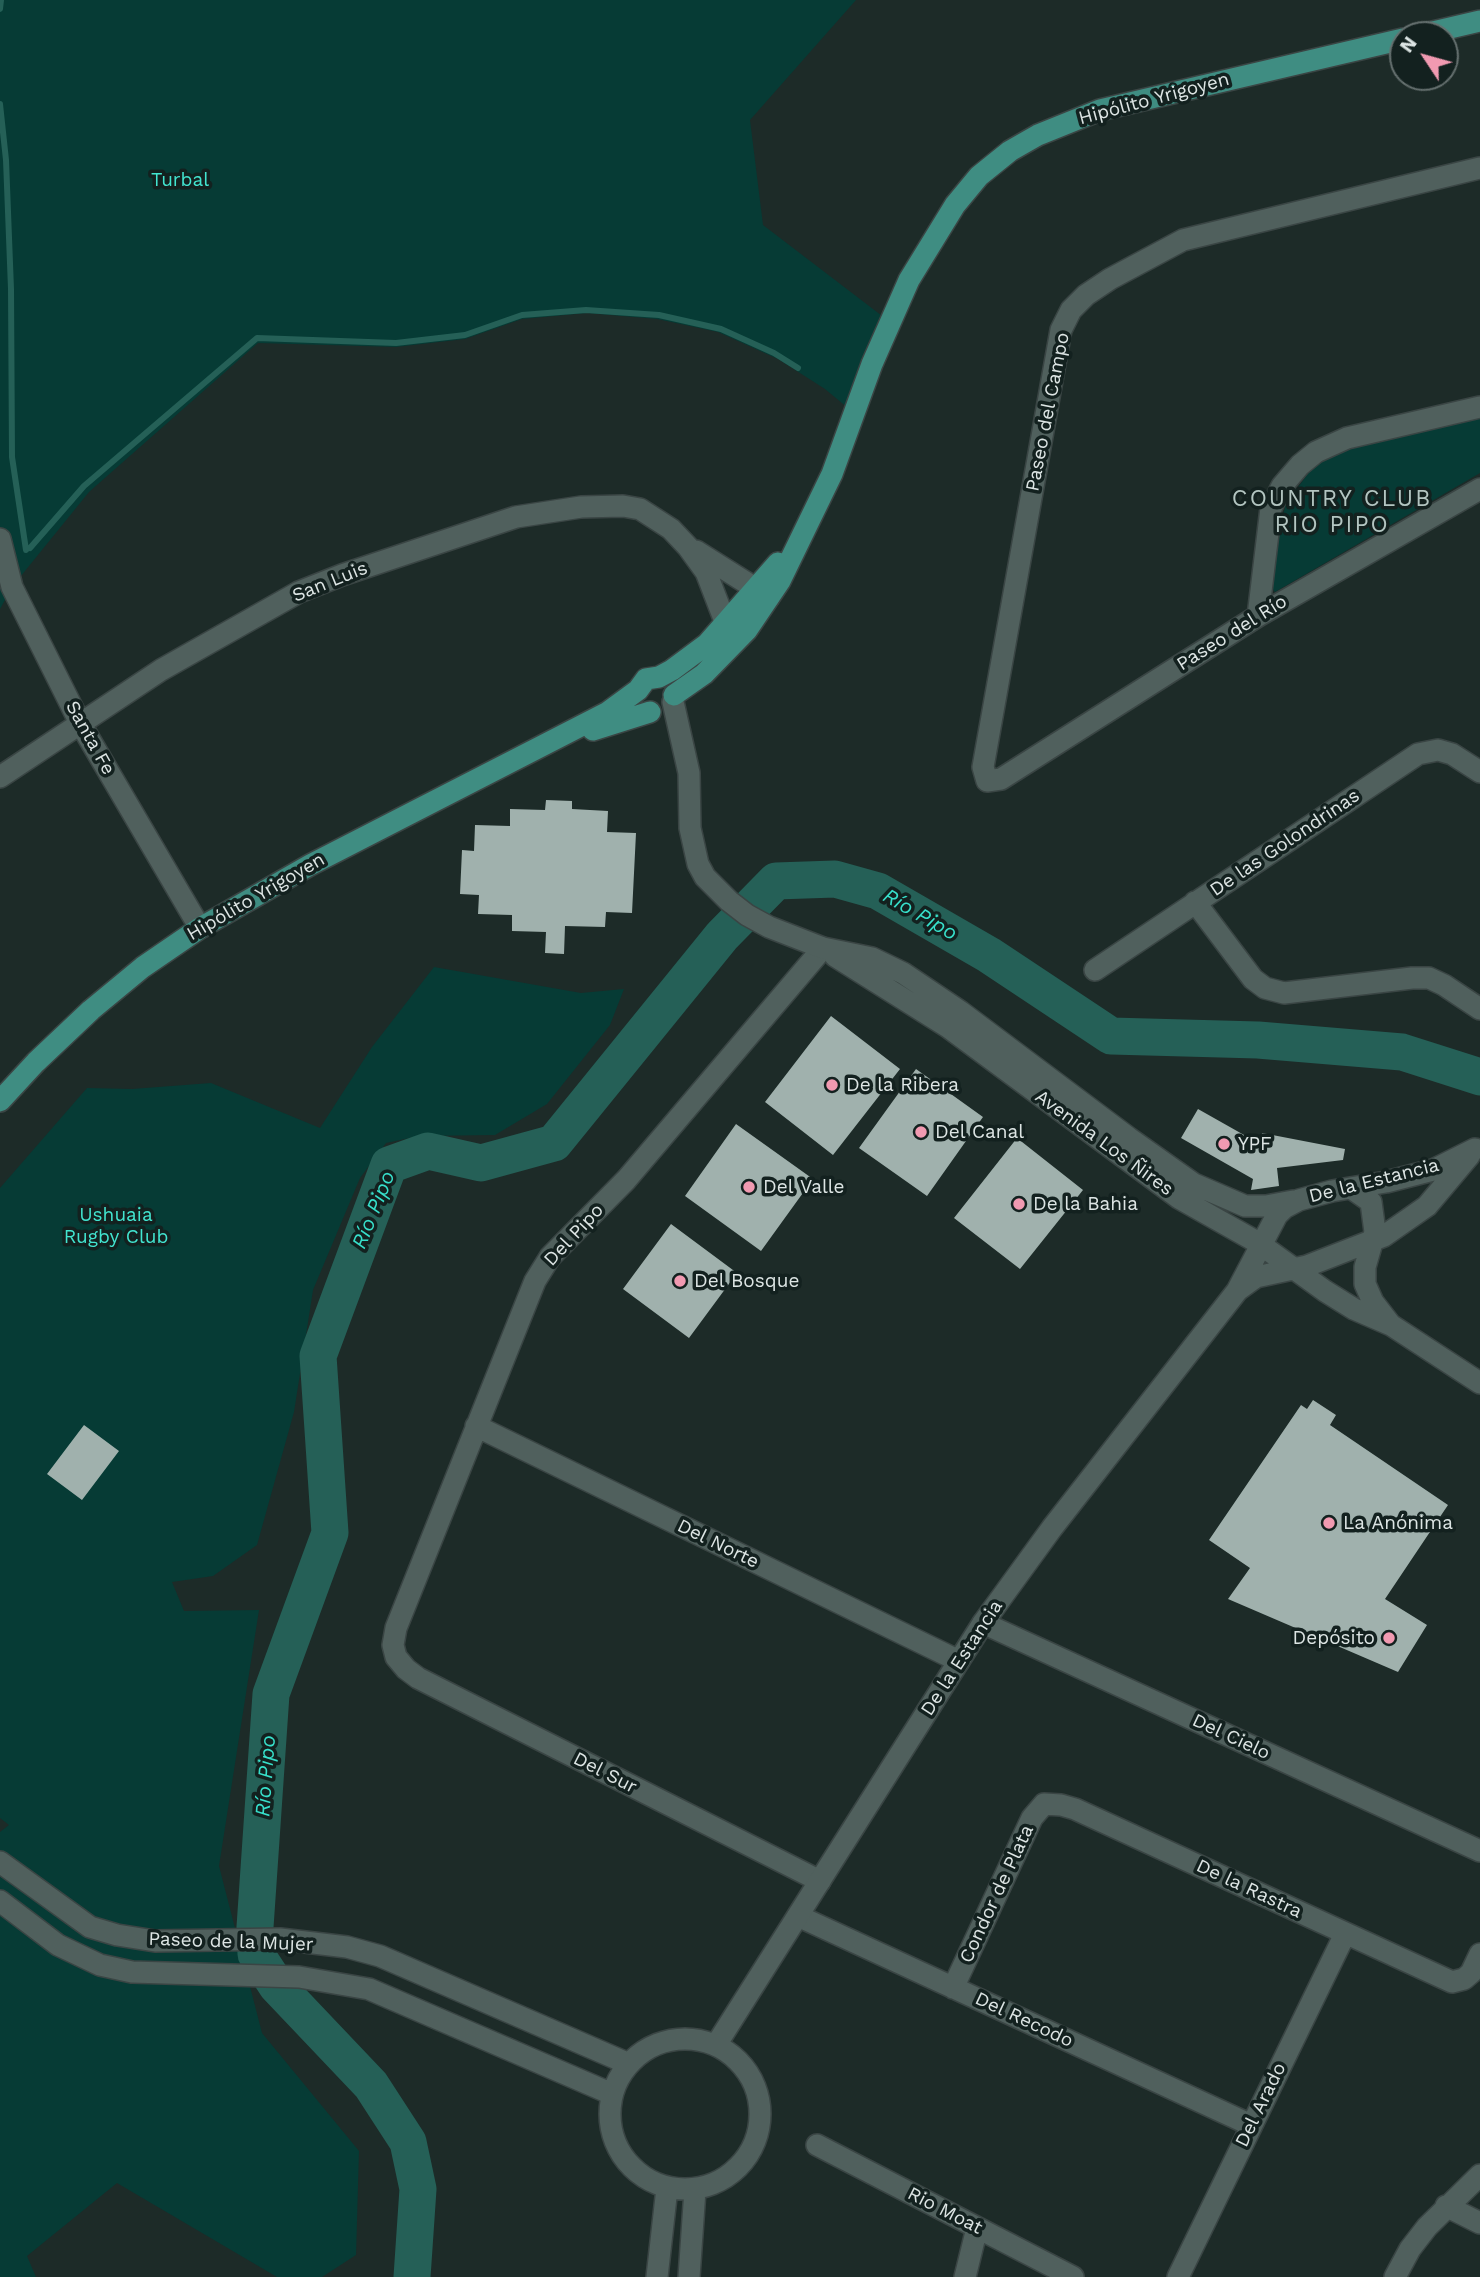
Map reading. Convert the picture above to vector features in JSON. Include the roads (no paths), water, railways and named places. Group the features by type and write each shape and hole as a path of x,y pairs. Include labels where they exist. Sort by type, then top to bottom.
{"main road":[{"path":"1459,26 1480,21"},
{"name":"Hipólito Yrigoyen","path":"547,744 652,712 664,711 747,630 763,593 804,530 832,474 872,364 909,279 955,205 979,176 1010,151 1038,135 1090,113 1130,101 1389,42"},
{"name":"Hipólito Yrigoyen","path":"0,1101 90,1010 143,967 200,928 310,865 608,712 638,690 646,680 659,677 697,652 763,593"},
{"path":"659,677 670,683 674,699"},
{"path":"638,690 640,704 652,712"}],"street":[{"name":"Paseo del Campo","path":"987,781 983,767 1061,330 1071,310 1086,295 1110,279 1183,240 1480,168"},
{"path":"1258,616 1271,508 1282,486 1300,465 1317,452 1347,438 1480,407"},
{"name":"Paseo del Río","path":"987,781 1001,779 1258,616 1480,489"},
{"name":"San Luis","path":"0,777 161,670 299,592 516,517 581,507 622,506 640,509 657,518 688,547 706,572 726,624"},
{"name":"Santa Fe","path":"0,539 12,587 80,723 200,928"},
{"name":"San Luis","path":"688,547 763,593"},
{"path":"674,699 687,761"},
{"path":"652,712 687,761"},
{"name":"De las Golondrinas","path":"1095,970 1418,754 1438,750 1452,754 1480,772"},
{"name":"Avenida Los Ñires","path":"687,761 691,786 690,828 698,864 717,890 747,915 788,935 823,948 872,958 903,974 961,1012 1123,1145 1179,1198 1261,1245 1353,1308 1391,1325 1480,1383"},
{"path":"1195,902 1253,979 1265,988 1284,993 1429,978 1480,1009"},
{"name":"Del Pipo","path":"396,1657 396,1628 535,1281 550,1257 626,1180 823,948"},
{"name":"Avenida Los Ñires","path":"1123,1145 1194,1184 1237,1203 1266,1206 1299,1200"},
{"name":"De la Estancia","path":"1237,1291 1256,1277 1294,1269 1373,1241 1405,1223 1427,1206 1477,1146"},
{"name":"De la Estancia","path":"716,2045 983,1623 1052,1528 1237,1291 1277,1215 1299,1200 1433,1170 1477,1146"},
{"name":"Avenida Los Ñires","path":"1352,1188 1371,1202 1375,1225 1365,1267 1365,1284 1373,1302 1391,1325"},
{"name":"Del Norte","path":"476,1426 959,1661"},
{"name":"Del Cielo","path":"983,1623 1480,1851"},
{"name":"Del Sur","path":"396,1657 418,1678 820,1881"},
{"name":"De la Rastra","path":"1044,1804 1061,1805 1075,1810 1452,1982 1464,1979 1471,1973 1480,1954"},
{"name":"Condor de Plata","path":"953,1988 1032,1818 1044,1804"},
{"name":"Paseo de la Mujer","path":"0,1862 90,1927 117,1935 155,1941 280,1939 347,1947 380,1956 629,2064"},
{"name":"Paseo de la Mujer","path":"0,1901 58,1945 100,1965 132,1972 299,1977 369,1989 612,2094"},
{"name":"Del Recodo","path":"798,1916 1251,2125"},
{"name":"Del Arado","path":"1178,2277 1345,1934"},
{"path":"693,2039 716,2045 737,2059 752,2078 760,2101 760,2125 753,2149 739,2168 719,2182 695,2190 667,2188 645,2179 627,2163 615,2142 610,2118 612,2094 619,2078 629,2064 647,2049 669,2040 693,2039"},
{"name":"Rio Moat","path":"817,2146 1073,2277"},
{"path":"1395,2277 1410,2249 1446,2206 1480,2175"},
{"path":"657,2277 667,2188"},
{"path":"689,2277 695,2190"},
{"path":"1446,2206 1480,2223"},
{"path":"965,2277 977,2228"}],"waterway":[{"path":"0,9 1,0"},
{"path":"0,104 6,160 11,289 12,457 26,550"},
{"path":"30,548 84,486 257,338 396,343 465,335 522,315 586,310 659,315 721,329 774,353 798,368"},
{"name":"Río Pipo","path":"412,2277 418,2189 408,2142 371,2085 277,1986 256,1954 255,1927 271,1694 330,1533 318,1356 389,1165 428,1151 481,1163 554,1143 722,936 776,881 835,879 878,891 989,955 1111,1036 1258,1040 1402,1052 1480,1077"}],"place":[{"name":"De la Ribera","path":"832,1085"},
{"name":"Del Canal","path":"921,1132"},
{"name":"YPF","path":"1224,1144"},
{"name":"Del Valle","path":"749,1187"},
{"name":"De la Bahia","path":"1019,1204"},
{"name":"Del Bosque","path":"680,1281"},
{"name":"La Anónima","path":"1329,1523"},
{"name":"Depósito","path":"1389,1638"}],"district":[{"name":"COUNTRY CLUB RIO PIPO","path":"1332,512"}],"park label":[{"name":"Turbal","path":"180,180"},
{"name":"Ushuaia Rugby Club","path":"116,1226"}]}
